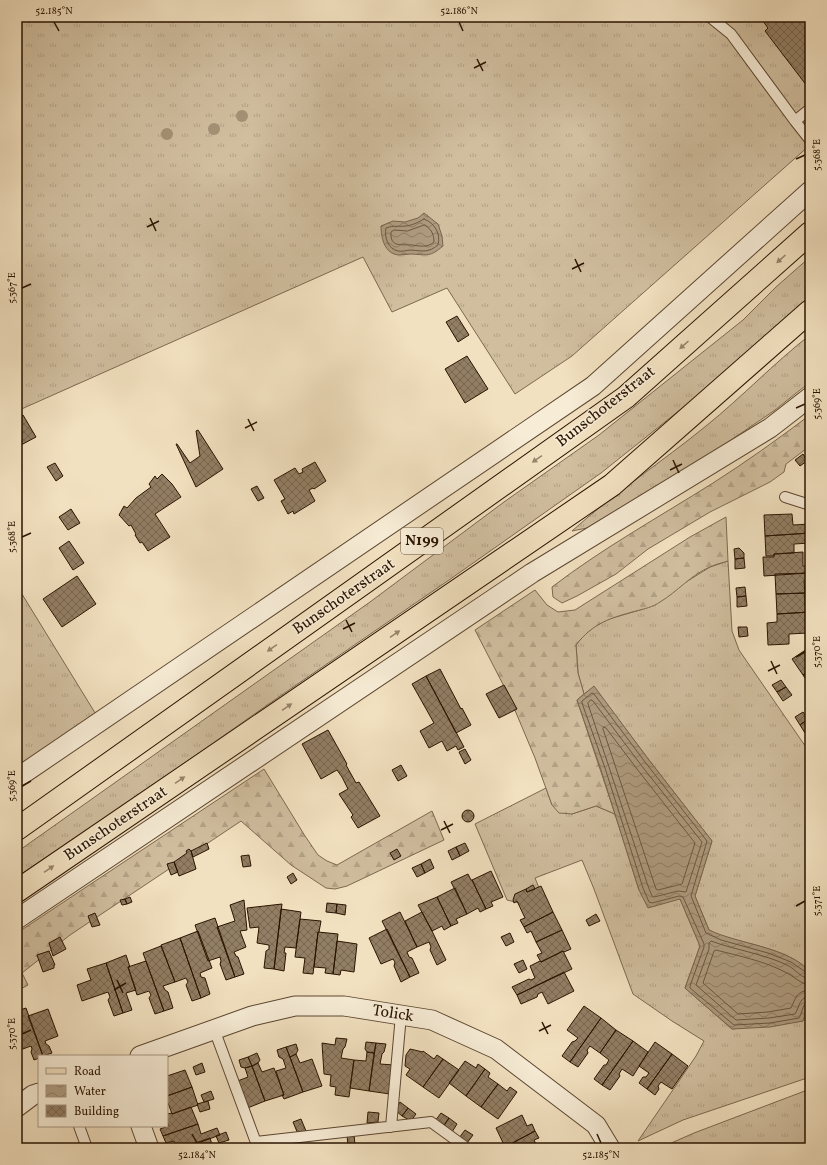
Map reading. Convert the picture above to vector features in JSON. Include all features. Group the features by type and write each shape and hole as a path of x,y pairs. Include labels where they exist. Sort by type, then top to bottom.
{"main road":[{"name":"Bunschoterstraat","path":"17,829 626,397 810,233"},
{"name":"Bunschoterstraat","path":"17,891 612,485 810,311"}],"street":[{"name":"Bunschoterstraat","path":"17,778 593,386 810,191"},
{"name":"Bunschoterstraat","path":"17,920 532,573 770,428 810,397"},
{"name":"Tolick","path":"143,1055 252,1016 296,1006 344,1006 432,1020 496,1049 596,1125 610,1148"},
{"path":"17,1107 33,1095 38,1093"},
{"path":"141,1127 149,1148"}],"lane":[{"path":"710,17 731,34 810,140"},
{"path":"795,121 810,109"},
{"path":"784,497 810,505"},
{"path":"390,1127 401,1015"},
{"path":"214,1029 257,1145 431,1122 465,1148"},
{"path":"79,1127 87,1148"}],"green space":[{"path":"17,17 810,17 810,145 572,356 515,394 447,288 392,312 363,257 17,411"},
{"path":"810,257 810,299 710,386 601,473 126,804 17,877 17,852 370,602 504,502 599,435 743,320 776,287"},
{"path":"810,335 810,382 775,410 718,449 587,528 572,531 604,504 706,426"},
{"path":"810,415 810,446 786,464 784,472 770,482 710,512 648,549 616,574 577,596 562,603 553,597 552,587 571,573 611,546 725,475"},
{"path":"726,517 728,561 703,570 666,598 654,605 603,622 589,631 576,645 578,673 584,694 577,700 615,814 596,806 572,814 559,813 552,805 535,758 509,696 475,630 535,590 547,605 558,612 575,610 690,537"},
{"path":"728,561 732,631 739,650 810,753 810,813 808,815 810,817 810,972 792,958 781,953 721,936 709,930 695,896 712,841 594,687 584,694 578,673 576,645 583,636 594,627 609,619 643,609 710,567"},
{"path":"17,586 97,716 17,769"},
{"path":"264,769 318,855 337,865 432,811 444,840 347,886 335,889 326,888 291,865 241,821 70,935 22,973 28,985 17,991 17,933"},
{"path":"546,788 552,805 572,814 596,806 615,814 639,890 680,899 700,946 685,988 732,1029 803,1021 810,1000 810,1077 683,1120 638,1141 696,1056 704,1041 633,994 582,860 535,878 541,893 519,903 507,900 475,824"},
{"path":"810,1089 810,1148 660,1148 694,1133"}],"water":[{"path":"424,213 438,224 442,236 443,246 432,254 399,255 390,252 384,244 381,226 393,221 405,222 418,218"},
{"path":"594,686 712,841 695,896 709,930 776,951 801,964 810,972 810,1000 803,1021 770,1027 732,1029 685,988 700,946 680,899 648,908 639,890 577,700"}],"building":[{"path":"760,17 810,17 810,83 807,86 765,31 768,28"},
{"path":"457,316 469,335 458,342 446,322"},
{"path":"467,356 488,389 465,403 445,369"},
{"path":"23,415 36,437 21,445 17,438 17,422 19,421 17,418"},
{"path":"198,430 223,469 196,487 176,444 190,463 200,456 196,431"},
{"path":"803,454 807,461 800,466 795,460"},
{"path":"315,462 326,481 314,489 309,490 315,501 294,514 293,511 288,514 281,501 285,499 274,480 295,468 299,474 303,472 302,469"},
{"path":"55,463 63,476 56,481 47,467"},
{"path":"162,474 172,484 181,497 155,514 170,537 148,551 142,542 140,543 131,525 129,526 119,515 124,506 127,508 136,498 151,487 149,484 155,476 157,479"},
{"path":"257,486 264,498 258,501 251,489"},
{"path":"71,509 80,523 68,530 59,517"},
{"path":"792,514 793,525 810,524 810,533 765,536 764,515"},
{"path":"810,533 810,543 794,544 794,553 766,556 765,536"},
{"path":"69,541 84,563 73,570 59,548"},
{"path":"739,548 744,553 744,558 735,559 734,549"},
{"path":"803,552 803,566 807,566 808,573 764,576 763,557 774,557 774,554"},
{"path":"744,558 745,568 735,569 735,559"},
{"path":"808,573 808,581 804,581 805,593 776,594 775,574"},
{"path":"77,576 96,604 62,627 43,599"},
{"path":"745,587 746,596 737,597 736,588"},
{"path":"805,593 805,605 810,605 810,612 777,614 776,594"},
{"path":"746,596 747,606 737,607 737,597"},
{"path":"810,612 810,619 806,620 807,633 789,634 789,644 768,645 767,623 777,622 777,614"},
{"path":"738,627 747,627 748,636 739,637"},
{"path":"810,647 810,670 803,675 792,659"},
{"path":"440,669 471,725 456,733 426,676"},
{"path":"810,670 810,686 803,675"},
{"path":"426,676 464,747 458,750 456,746 447,751 442,741 429,748 420,731 434,723 412,684"},
{"path":"781,680 786,687 777,692 772,685"},
{"path":"504,685 517,709 499,718 486,694"},
{"path":"786,687 792,695 783,701 777,692"},
{"path":"803,712 808,719 800,725 795,717"},
{"path":"808,719 810,723 810,730 805,733 800,725"},
{"path":"328,730 356,783 359,782 380,816 358,828 351,817 353,815 339,794 348,789 342,777 337,770 321,779 302,744"},
{"path":"465,749 471,760 465,764 459,752"},
{"path":"401,765 407,776 398,781 392,770"},
{"path":"470,810 473,811 473,821 466,822 463,821 462,814 463,811"},
{"path":"207,843 209,849 193,857 191,851"},
{"path":"465,843 469,851 460,856 456,847"},
{"path":"456,847 460,856 452,860 448,851"},
{"path":"189,849 191,851 196,869 179,876 174,862 187,853 186,851"},
{"path":"397,849 401,856 394,860 390,853"},
{"path":"249,855 251,866 243,867 241,856"},
{"path":"430,859 434,868 425,873 421,864"},
{"path":"174,862 178,872 171,875 167,864"},
{"path":"421,864 425,873 417,877 412,868"},
{"path":"491,871 503,897 491,902 493,906 486,909 472,880"},
{"path":"293,873 297,880 291,884 287,877"},
{"path":"468,874 486,909 480,912 478,908 467,914 451,882"},
{"path":"533,885 535,889 527,892 526,889"},
{"path":"541,886 553,912 524,927 520,920 525,918 517,901 514,903 513,900 515,894 526,889 527,892"},
{"path":"455,888 467,914 456,919 458,923 451,926 437,897"},
{"path":"130,897 132,902 127,904 125,899"},
{"path":"437,897 451,926 444,930 442,926 432,931 418,905"},
{"path":"125,899 127,904 122,905 120,900"},
{"path":"244,900 247,930 240,931 246,947 234,952 238,957 244,974 235,977 217,927 235,921 230,905"},
{"path":"327,903 337,904 336,913 326,912"},
{"path":"282,904 274,969 264,968 266,951 269,949 269,945 257,943 259,927 250,928 247,908"},
{"path":"337,904 346,905 345,915 336,913"},
{"path":"281,909 301,912 296,948 285,947 284,953 286,953 284,971 274,969"},
{"path":"400,912 417,947 407,952 409,957 412,958 419,973 410,977 382,921"},
{"path":"422,912 446,960 437,965 430,950 431,947 429,942 417,947 405,921"},
{"path":"553,912 562,930 536,942 531,931 527,933 524,927"},
{"path":"95,913 100,925 92,927 88,916"},
{"path":"596,914 600,921 589,926 586,920"},
{"path":"215,918 235,977 226,980 220,964 220,957 208,961 195,925"},
{"path":"300,919 321,921 318,932 313,974 303,973 305,958 295,957"},
{"path":"387,929 410,977 401,982 394,966 395,962 393,959 381,964 369,938"},
{"path":"562,930 571,949 564,952 563,951 541,962 537,955 542,953 536,942"},
{"path":"198,931 212,968 200,973 201,977 205,978 210,994 201,998 180,938"},
{"path":"318,932 338,934 333,974 325,973 326,968 314,967"},
{"path":"510,933 514,942 506,946 501,937"},
{"path":"60,937 66,949 53,956 49,943"},
{"path":"180,938 201,998 192,1001 186,985 188,982 186,978 175,982 161,945"},
{"path":"337,941 357,944 354,972 341,970 340,975 333,974"},
{"path":"161,946 175,982 163,986 168,992 173,1008 164,1011 143,953"},
{"path":"49,951 55,965 54,968 43,972 37,955"},
{"path":"563,951 572,969 517,995 512,987 529,979 531,980 535,978 530,966"},
{"path":"126,955 130,967 128,967 136,990 126,993 132,1010 123,1013 106,963"},
{"path":"523,960 527,969 519,973 514,964"},
{"path":"146,961 164,1011 155,1014 149,998 151,995 149,991 137,995 128,967"},
{"path":"106,963 123,1013 114,1016 108,1000 110,997 108,992 82,1001 77,985 91,980 87,969"},
{"path":"564,972 574,991 548,1004 542,992 538,994 537,997 521,1004 517,995"},
{"path":"584,1006 601,1018 570,1062 562,1056 572,1042 578,1038 567,1030"},
{"path":"26,1008 43,1055 38,1055 38,1058 34,1060 31,1052 31,1046 20,1050 17,1043 17,1011"},
{"path":"48,1009 58,1036 45,1041 52,1053 43,1055 28,1016"},
{"path":"601,1018 616,1030 600,1053 590,1046 587,1050 588,1053 578,1067 570,1062"},
{"path":"616,1030 633,1041 602,1085 594,1079 609,1060 600,1053"},
{"path":"336,1038 347,1039 341,1058 354,1060 349,1097 335,1095 336,1087 330,1086 331,1075 324,1074 322,1043 335,1045"},
{"path":"633,1041 648,1052 633,1076 622,1069 619,1074 620,1076 610,1090 602,1085"},
{"path":"366,1042 376,1043 374,1053 367,1052 365,1049"},
{"path":"655,1042 672,1054 647,1089 639,1083 643,1077 646,1077 649,1073 639,1066"},
{"path":"376,1043 386,1044 380,1064 394,1065 390,1094 369,1091"},
{"path":"296,1044 298,1050 296,1054 290,1057 286,1047"},
{"path":"286,1047 303,1092 284,1099 276,1071 286,1068 283,1059 279,1057 277,1050"},
{"path":"410,1049 423,1051 434,1059 437,1055 443,1059 423,1087 406,1075 410,1069 405,1066 406,1055"},
{"path":"367,1052 374,1053 369,1091 350,1088 354,1060 366,1061"},
{"path":"257,1053 260,1060 252,1066 248,1057"},
{"path":"296,1054 300,1063 312,1059 322,1086 303,1092 290,1057"},
{"path":"672,1054 688,1066 672,1089 661,1082 655,1095 647,1089"},
{"path":"248,1057 252,1066 245,1068 241,1067 239,1060"},
{"path":"443,1059 459,1070 439,1098 423,1087"},
{"path":"465,1061 476,1068 478,1064 485,1069 466,1096 449,1083"},
{"path":"202,1063 205,1072 196,1075 193,1067"},
{"path":"258,1063 262,1072 274,1068 284,1095 265,1101 252,1066"},
{"path":"252,1066 265,1101 245,1109 235,1082 248,1077 245,1068"},
{"path":"485,1069 490,1073 488,1077 498,1084 481,1107 466,1096"},
{"path":"185,1070 192,1087 168,1096 168,1076"},
{"path":"498,1084 507,1091 510,1087 517,1092 498,1119 481,1107"},
{"path":"192,1087 198,1105 172,1114 168,1103 168,1096"},
{"path":"211,1091 214,1099 204,1102 201,1095"},
{"path":"208,1101 210,1109 200,1112 197,1104"},
{"path":"400,1102 408,1108 402,1116 395,1110"},
{"path":"191,1107 198,1124 163,1136 160,1129 169,1126 168,1114 172,1114"},
{"path":"408,1108 416,1114 411,1121 402,1116"},
{"path":"368,1112 379,1113 378,1122 367,1123"},
{"path":"441,1113 449,1118 443,1127 435,1121"},
{"path":"522,1115 527,1126 532,1124 535,1131 505,1147 496,1128"},
{"path":"449,1118 457,1124 452,1132 443,1127"},
{"path":"301,1119 306,1131 298,1134 293,1122"},
{"path":"198,1124 201,1134 217,1128 220,1135 184,1148 177,1148 174,1141 166,1143 163,1136"},
{"path":"465,1130 473,1135 467,1143 459,1138"},
{"path":"535,1131 539,1138 534,1140 538,1148 505,1147"},
{"path":"226,1132 229,1140 219,1143 216,1136"},
{"path":"354,1134 355,1145 348,1146 347,1135"},
{"path":"210,1138 213,1148 184,1148 184,1147"}]}
